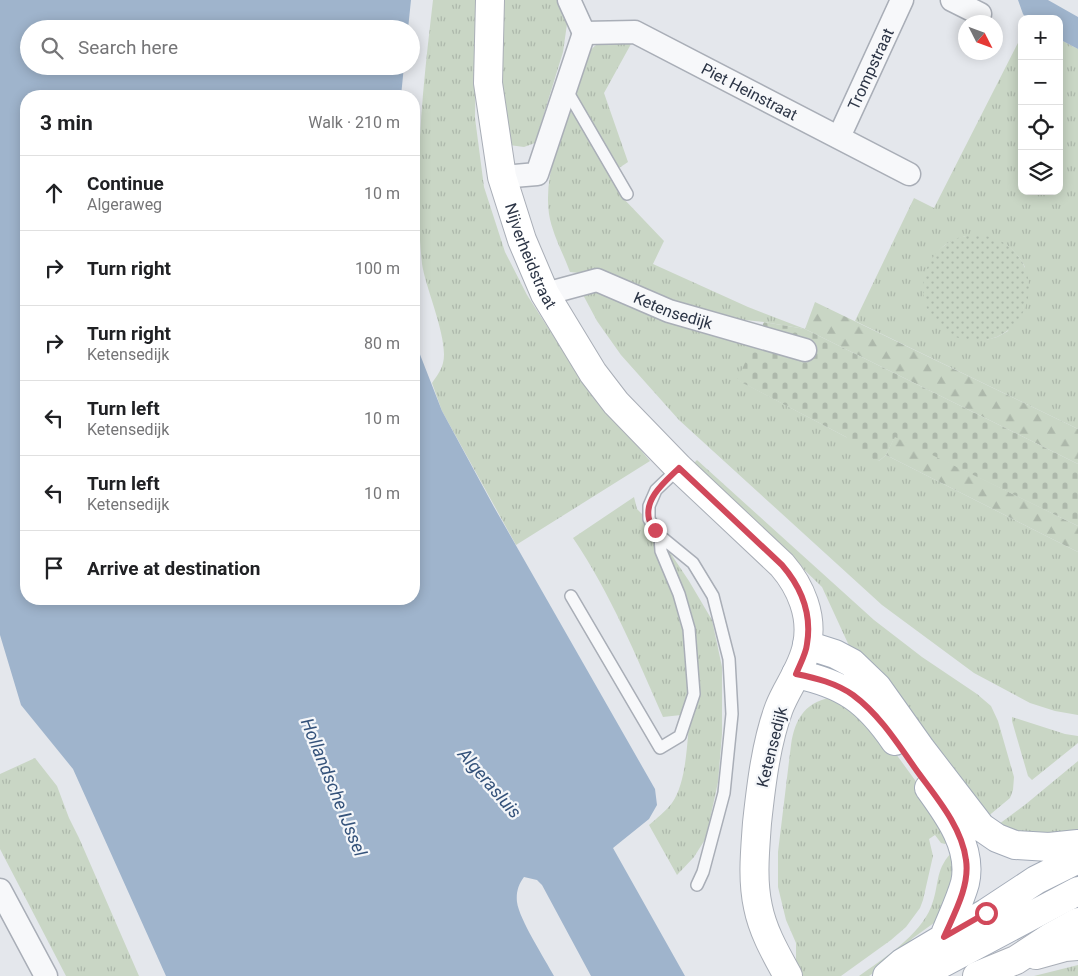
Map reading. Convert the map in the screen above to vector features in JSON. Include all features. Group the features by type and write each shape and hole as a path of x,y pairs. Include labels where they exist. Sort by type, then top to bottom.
{"street":[{"name":"Nijverheidstraat","path":"490,0 488,83 502,177 522,240 545,294 593,372 616,403 679,468"},
{"path":"502,177 537,174 584,33 569,0"},
{"name":"Trompstraat","path":"839,138 902,0"},
{"path":"952,0 980,14"},
{"name":"Piet Heinstraat","path":"584,33 635,32 909,174"},
{"name":"Ketensedijk","path":"545,294 597,280 669,311 805,350"},
{"name":"Ketensedijk","path":"679,468 782,565 793,578 802,595 808,620 807,645 796,674 779,708 764,765 754,861 757,905 763,928 788,976"},
{"path":"807,645 852,662 877,687 921,749 981,827 997,838 1015,845 1049,847 1078,844"},
{"path":"796,674 836,685 853,695 870,710 888,731 946,812 961,840 966,861 965,881 944,937"},
{"path":"887,976 902,963 986,913 1036,880 1078,859"},
{"path":"0,890 46,976"},
{"path":"918,976 1078,891"},
{"path":"1035,913 1078,904"},
{"path":"1016,960 1078,922"},
{"path":"977,976 1016,960 1065,947 1078,946"}],"lane":[{"path":"566,89 627,194"},
{"path":"679,468 656,490 649,506 649,519 660,536 693,564 713,596 729,659 732,714 724,793 703,872 697,885"},
{"path":"571,596 660,748 680,736 694,694 689,629 679,594 661,551 660,536"}],"green space":[{"path":"433,0 479,0 475,118 484,187 505,252 527,295 581,379 650,461 516,545 442,411 432,383 442,366 444,353 440,328 424,275 420,240 420,138"},
{"path":"499,0 559,0 567,24 563,52 535,143 524,147 509,145 497,89"},
{"path":"1063,41 1078,49 1078,429 855,321 914,198 934,208 1018,43 1018,195 1063,195","holes":["966,236 994,240 1013,250 1025,267 1008,331 986,340 928,310 924,293 928,270 941,248 950,242"]},
{"path":"623,42 631,44 604,93 628,162 619,168 576,96 576,78 585,55 596,45"},
{"path":"570,110 582,127 623,198 664,241 653,264 748,307 805,329 764,322 707,316 597,275 570,272 549,214 548,187 553,161"},
{"path":"976,235 996,239 1013,251 1025,268 1029,288 1025,308 1013,325 996,337 976,341 956,337 939,325 927,308 923,288 927,268 939,251 956,239"},
{"path":"593,286 755,343 738,380 846,437 879,461 886,455 1078,552 1078,715 1055,711 1030,703 974,673 882,605 679,420 621,355 597,321 581,291"},
{"path":"815,302 1078,429 1078,464 805,329"},
{"path":"764,322 805,329 1078,464 1078,526 895,437 886,455 879,461 853,450 846,437 737,380"},
{"path":"895,436 1078,526 1078,552 886,455"},
{"path":"697,460 874,620 991,706 998,721 1014,777 1010,798 986,818 851,650 822,587 694,463"},
{"path":"634,497 637,509 649,521 689,581 712,620 722,667 722,734 718,782 706,838 694,857 677,875 649,825 672,803 681,784 686,760 690,714 663,717 611,603 573,538"},
{"path":"836,697 864,710 944,820 954,838 945,844 941,843 935,835 929,839 933,856 923,900 920,908 906,927 841,976 801,976 796,968 796,943 786,920 778,887 778,852 791,745 799,719 804,712 817,702"},
{"path":"1012,717 1065,734 1078,736 1078,743 1032,780 1028,776"},
{"path":"35,758 57,786 69,818 139,976 66,976 0,849 0,774"},
{"path":"1078,761 1078,830 1066,834 1032,838 995,827 1026,804"},
{"path":"951,853 960,859 938,920 913,938 886,964 869,976 859,976 900,946 926,917 934,899 942,866"},
{"path":"1078,965 1078,976 1034,976"}],"water":[{"path":"0,0 411,0 409,20 20,20 20,75 403,75 402,90 20,90 20,605 420,605 420,354 442,411 494,507 655,789 657,805 649,819 613,848 685,976 591,976 542,885 537,880 524,877 517,892 519,909 527,928 554,976 166,976 73,769 21,705 0,635"},
{"path":"1018,0 1048,0 1078,17 1078,49 1063,41 1063,15 1023,14"}],"route":[{"path":"655,530 649,519 649,506 656,490 679,468 782,565 793,578 802,595 808,620 807,645 796,674 836,685 853,695 870,710 888,731 946,812 961,840 966,861 965,881 944,937 986,913"}],"water label":[{"name":"Algerasluis","path":"490,783"},
{"name":"Hollandsche IJssel","path":"334,787"}]}
